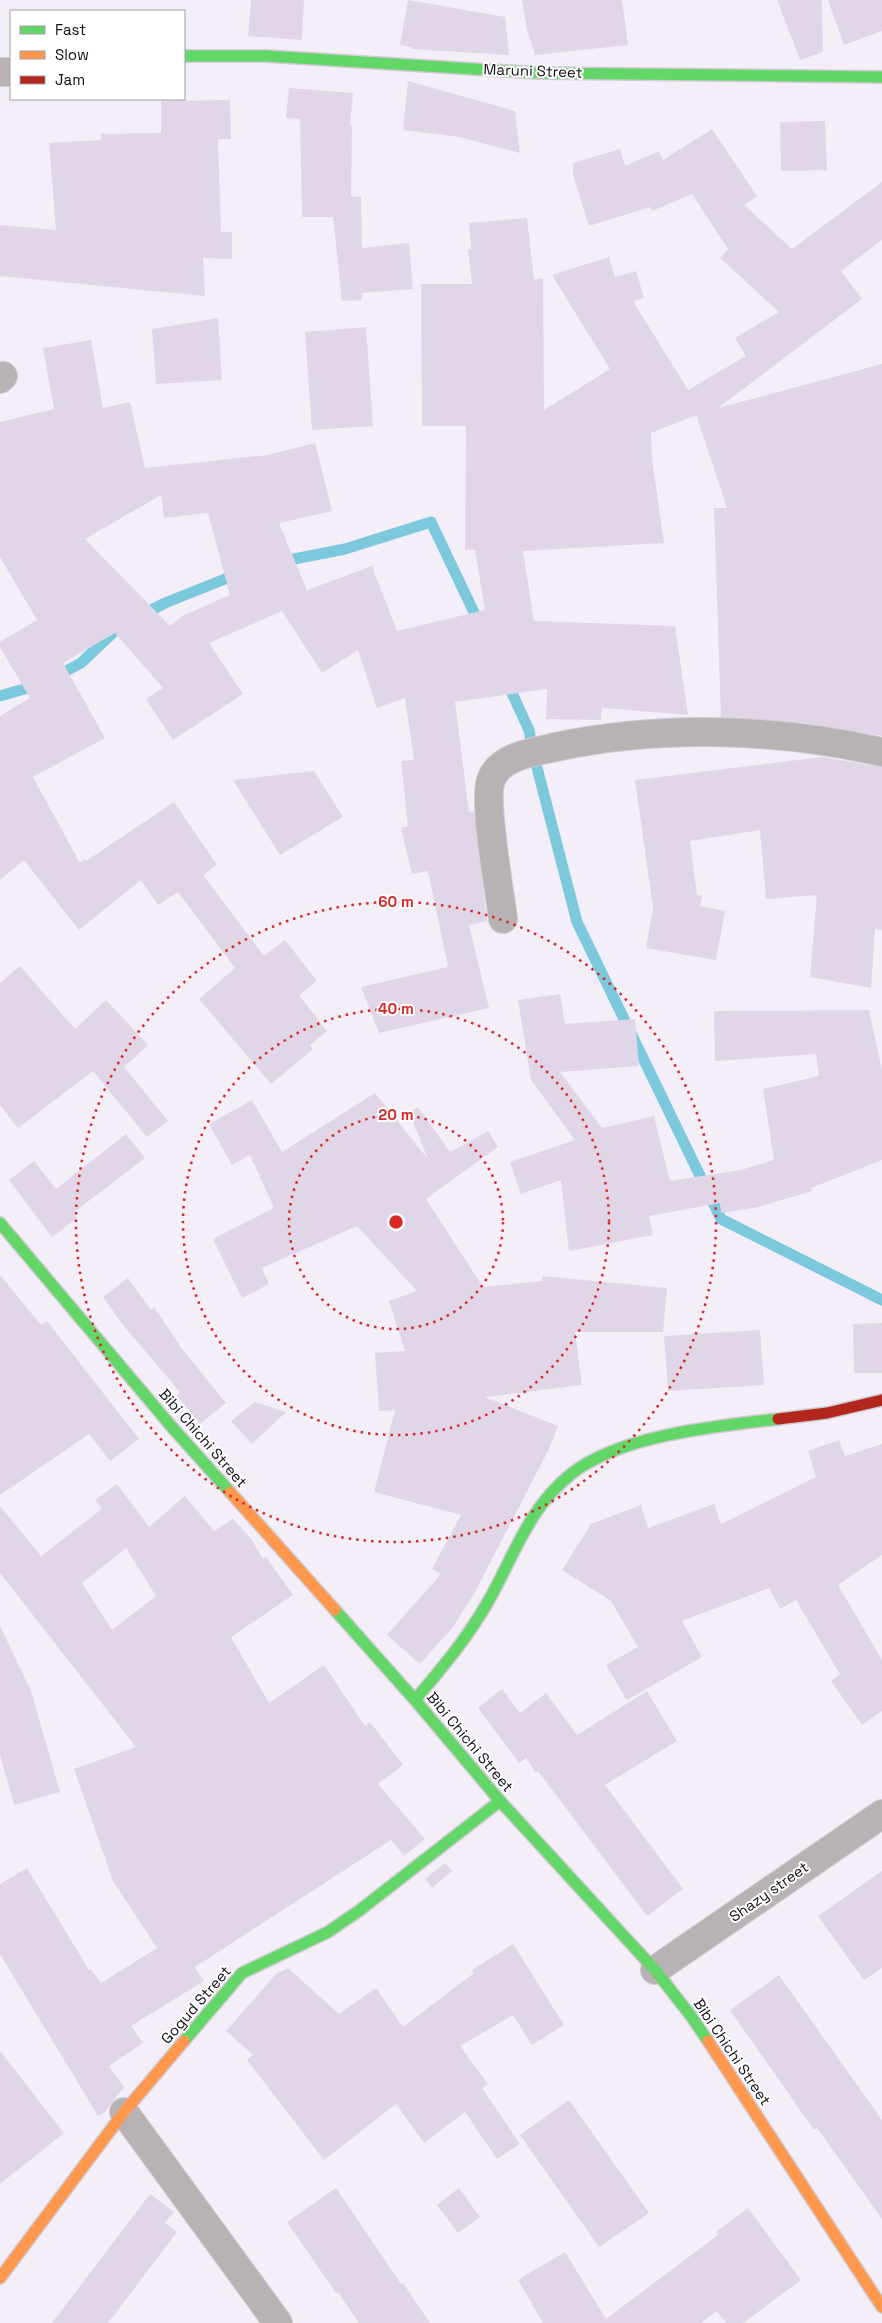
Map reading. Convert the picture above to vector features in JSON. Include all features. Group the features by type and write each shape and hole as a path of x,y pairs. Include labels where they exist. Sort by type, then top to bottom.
{"street":[{"name":"Maruni Street","path":"185,56 266,56 540,73 882,77"},
{"path":"503,919 492,826 491,780 500,766 514,759 532,752 593,739 640,734 696,732 764,735 840,743 882,752"},
{"name":"Bibi Chichi Street","path":"0,1223 172,1426 415,1700 500,1801 656,1970 691,2016 882,2307"},
{"path":"415,1700 462,1641 489,1599 521,1534 551,1493 582,1466 616,1449 662,1437 748,1422 820,1414 882,1400"},
{"name":"Gogud Street","path":"0,2278 124,2112 242,1974 328,1932 360,1910 500,1801"},
{"name":"Shazy street","path":"656,1970 882,1814"},
{"path":"124,2112 278,2323"}],"building":[{"path":"251,0 304,0 302,40 248,36"},
{"path":"408,0 505,17 509,55 411,49 412,47 400,45"},
{"path":"522,0 622,0 628,45 535,55 527,30"},
{"path":"777,0 822,0 823,52 800,60"},
{"path":"828,0 882,0 882,31 844,45"},
{"path":"408,81 515,111 520,153 459,137 403,130"},
{"path":"289,88 353,93 350,125 352,125 351,196 361,197 362,248 409,243 413,289 362,293 362,300 342,301 333,217 302,217 300,119 286,118"},
{"path":"230,100 231,139 218,139 221,232 232,232 232,259 203,258 205,296 0,276 0,225 56,230 49,143 101,140 101,134 161,133 161,101"},
{"path":"825,121 827,170 781,171 780,122"},
{"path":"712,129 757,196 744,205 792,249 882,182 882,240 841,271 862,299 718,408 882,364 882,736 803,723 721,717 714,508 727,508 696,415 651,433 652,459 664,543 523,551 534,621 675,626 688,715 602,708 601,720 546,719 547,689 455,702 469,812 474,811 487,921 469,925 489,1008 379,1033 361,987 448,967 428,871 412,874 401,828 408,826 401,761 414,760 405,698 377,708 358,650 322,673 282,611 209,643 243,694 173,740 146,699 163,688 115,633 63,663 105,738 33,777 80,863 85,859 86,861 174,802 217,865 203,875 264,956 285,940 317,981 299,995 327,1031 310,1045 313,1049 271,1084 199,999 235,968 178,892 158,905 141,880 79,930 24,860 0,880 0,716 30,698 0,647 0,642 37,620 0,557 0,422 54,409 43,348 91,340 103,408 130,402 145,468 268,455 315,443 332,511 279,523 307,590 372,566 397,631 485,610 475,550 465,550 466,426 422,426 421,284 472,284 468,250 471,249 469,223 527,218 534,280 543,278 544,410 610,369 552,275 609,257 615,277 636,271 644,298 633,301 688,390 746,356 735,338 779,312 720,258 728,249 692,194 652,211 650,207 589,226 573,175 573,163 620,149 625,166 659,151 663,160","holes":["161,495 164,518 208,513 230,595 182,616 170,626 85,539"]},
{"path":"218,318 222,380 156,384 152,329"},
{"path":"366,327 373,426 312,430 305,332"},
{"path":"822,757 882,767 882,930 875,929 871,988 810,977 817,895 766,899 760,830 690,841 697,895 702,896 700,906 725,911 716,960 646,948 653,908 635,780"},
{"path":"314,771 343,817 280,855 233,780"},
{"path":"20,966 75,1029 106,1000 148,1045 124,1067 168,1121 147,1137 93,1071 18,1128 0,1105 0,983"},
{"path":"560,994 565,1024 635,1019 639,1066 560,1072 602,1128 654,1116 670,1181 741,1170 774,1160 763,1089 819,1076 816,1054 715,1061 714,1011 869,1010 882,1070 882,1160 811,1188 812,1191 759,1207 721,1213 720,1203 649,1216 653,1235 569,1251 561,1180 521,1194 510,1162 575,1140 531,1080 518,1000"},
{"path":"375,1093 428,1159 409,1112 418,1107 450,1152 488,1131 498,1147 426,1199 483,1287 542,1281 542,1276 667,1288 663,1332 575,1332 582,1385 485,1397 558,1426 549,1449 475,1592 453,1627 420,1664 387,1635 441,1574 432,1569 461,1515 374,1492 395,1410 379,1411 375,1353 405,1351 389,1301 417,1291 357,1226 262,1268 269,1284 242,1298 213,1239 274,1208 250,1155 232,1165 209,1124 252,1100 282,1152"},
{"path":"126,1134 145,1158 73,1213 77,1218 52,1237 9,1180 34,1161 56,1189"},
{"path":"0,1275 41,1325 47,1321 139,1439 110,1461 89,1434 0,1495"},
{"path":"128,1278 151,1310 154,1307 182,1349 226,1403 200,1424 177,1395 180,1392 123,1325 103,1297"},
{"path":"882,1323 882,1373 854,1373 853,1324"},
{"path":"760,1330 764,1385 668,1391 664,1336"},
{"path":"255,1402 286,1412 252,1444 231,1421"},
{"path":"839,1440 845,1456 882,1444 882,1555 838,1585 882,1660 882,1711 862,1725 831,1681 840,1674 796,1600 780,1609 769,1588 682,1621 702,1657 627,1700 606,1665 638,1647 611,1601 562,1570 591,1524 641,1505 648,1528 714,1504 721,1524 816,1477 808,1451"},
{"path":"117,1484 149,1527 185,1496 214,1531 233,1519 251,1539 263,1559 266,1557 293,1595 231,1637 269,1703 324,1665 365,1726 370,1722 403,1765 378,1784 425,1839 404,1856 391,1840 195,1967 204,1981 131,2026 143,2043 109,2066 124,2087 105,2112 98,2116 0,1954 0,1884 27,1868 89,1970 91,1969 101,1983 157,1948 113,1881 74,1769 136,1747 0,1573 0,1506 41,1556 102,1509 95,1500","holes":["126,1548 156,1596 112,1630 82,1583"]},
{"path":"0,1626 31,1691 60,1792 14,1805 0,1755"},
{"path":"502,1689 520,1713 546,1693 577,1735 647,1691 677,1741 605,1785 683,1889 647,1916 538,1771 536,1773 526,1758 519,1763 478,1708"},
{"path":"445,1863 452,1871 432,1888 425,1879"},
{"path":"882,1871 882,1968 864,1980 818,1916"},
{"path":"513,1944 564,2025 532,2045 513,2015 460,2046 488,2084 482,2088 520,2144 497,2159 465,2112 424,2143 396,2104 324,2160 247,2060 253,2055 226,2031 276,1974 288,1968 339,2014 376,1988 403,2027 474,1973 472,1970"},
{"path":"779,1975 882,2120 882,2219 817,2128 814,2130 730,2010"},
{"path":"0,2051 64,2133 0,2184"},
{"path":"569,2100 649,2213 599,2247 520,2135"},
{"path":"336,2188 401,2284 403,2283 430,2323 359,2323 338,2292 336,2293 287,2222"},
{"path":"459,2188 480,2217 458,2233 437,2205"},
{"path":"150,2194 174,2212 165,2223 177,2232 108,2323 52,2323"},
{"path":"748,2208 801,2280 743,2323 726,2323 717,2311 701,2323 543,2323 518,2280 565,2252 606,2319 718,2235 716,2232"}],"waterway":[{"path":"279,562 345,549 431,522 480,625"},
{"path":"142,615 165,603 240,573"},
{"path":"55,677 81,663 119,627"},
{"path":"506,680 529,730 577,922 721,1219 882,1300"},
{"path":"0,696 38,685"}],"traffic: fast":[{"path":"185,56 266,56 539,73 882,77"},
{"path":"0,1223 171,1426 230,1492"},
{"path":"415,1700 455,1652 473,1626 533,1517 556,1488 571,1474 591,1461 642,1441 699,1429 778,1419"},
{"path":"335,1610 415,1700 500,1801 655,1970 708,2041"},
{"path":"184,2041 242,1973 328,1932 360,1910 500,1801"}],"traffic: slow":[{"path":"230,1492 335,1610"},
{"path":"0,2278 124,2112 184,2041"},
{"path":"708,2041 882,2307"}],"traffic: jam":[{"path":"778,1419 827,1413 882,1400"}]}
